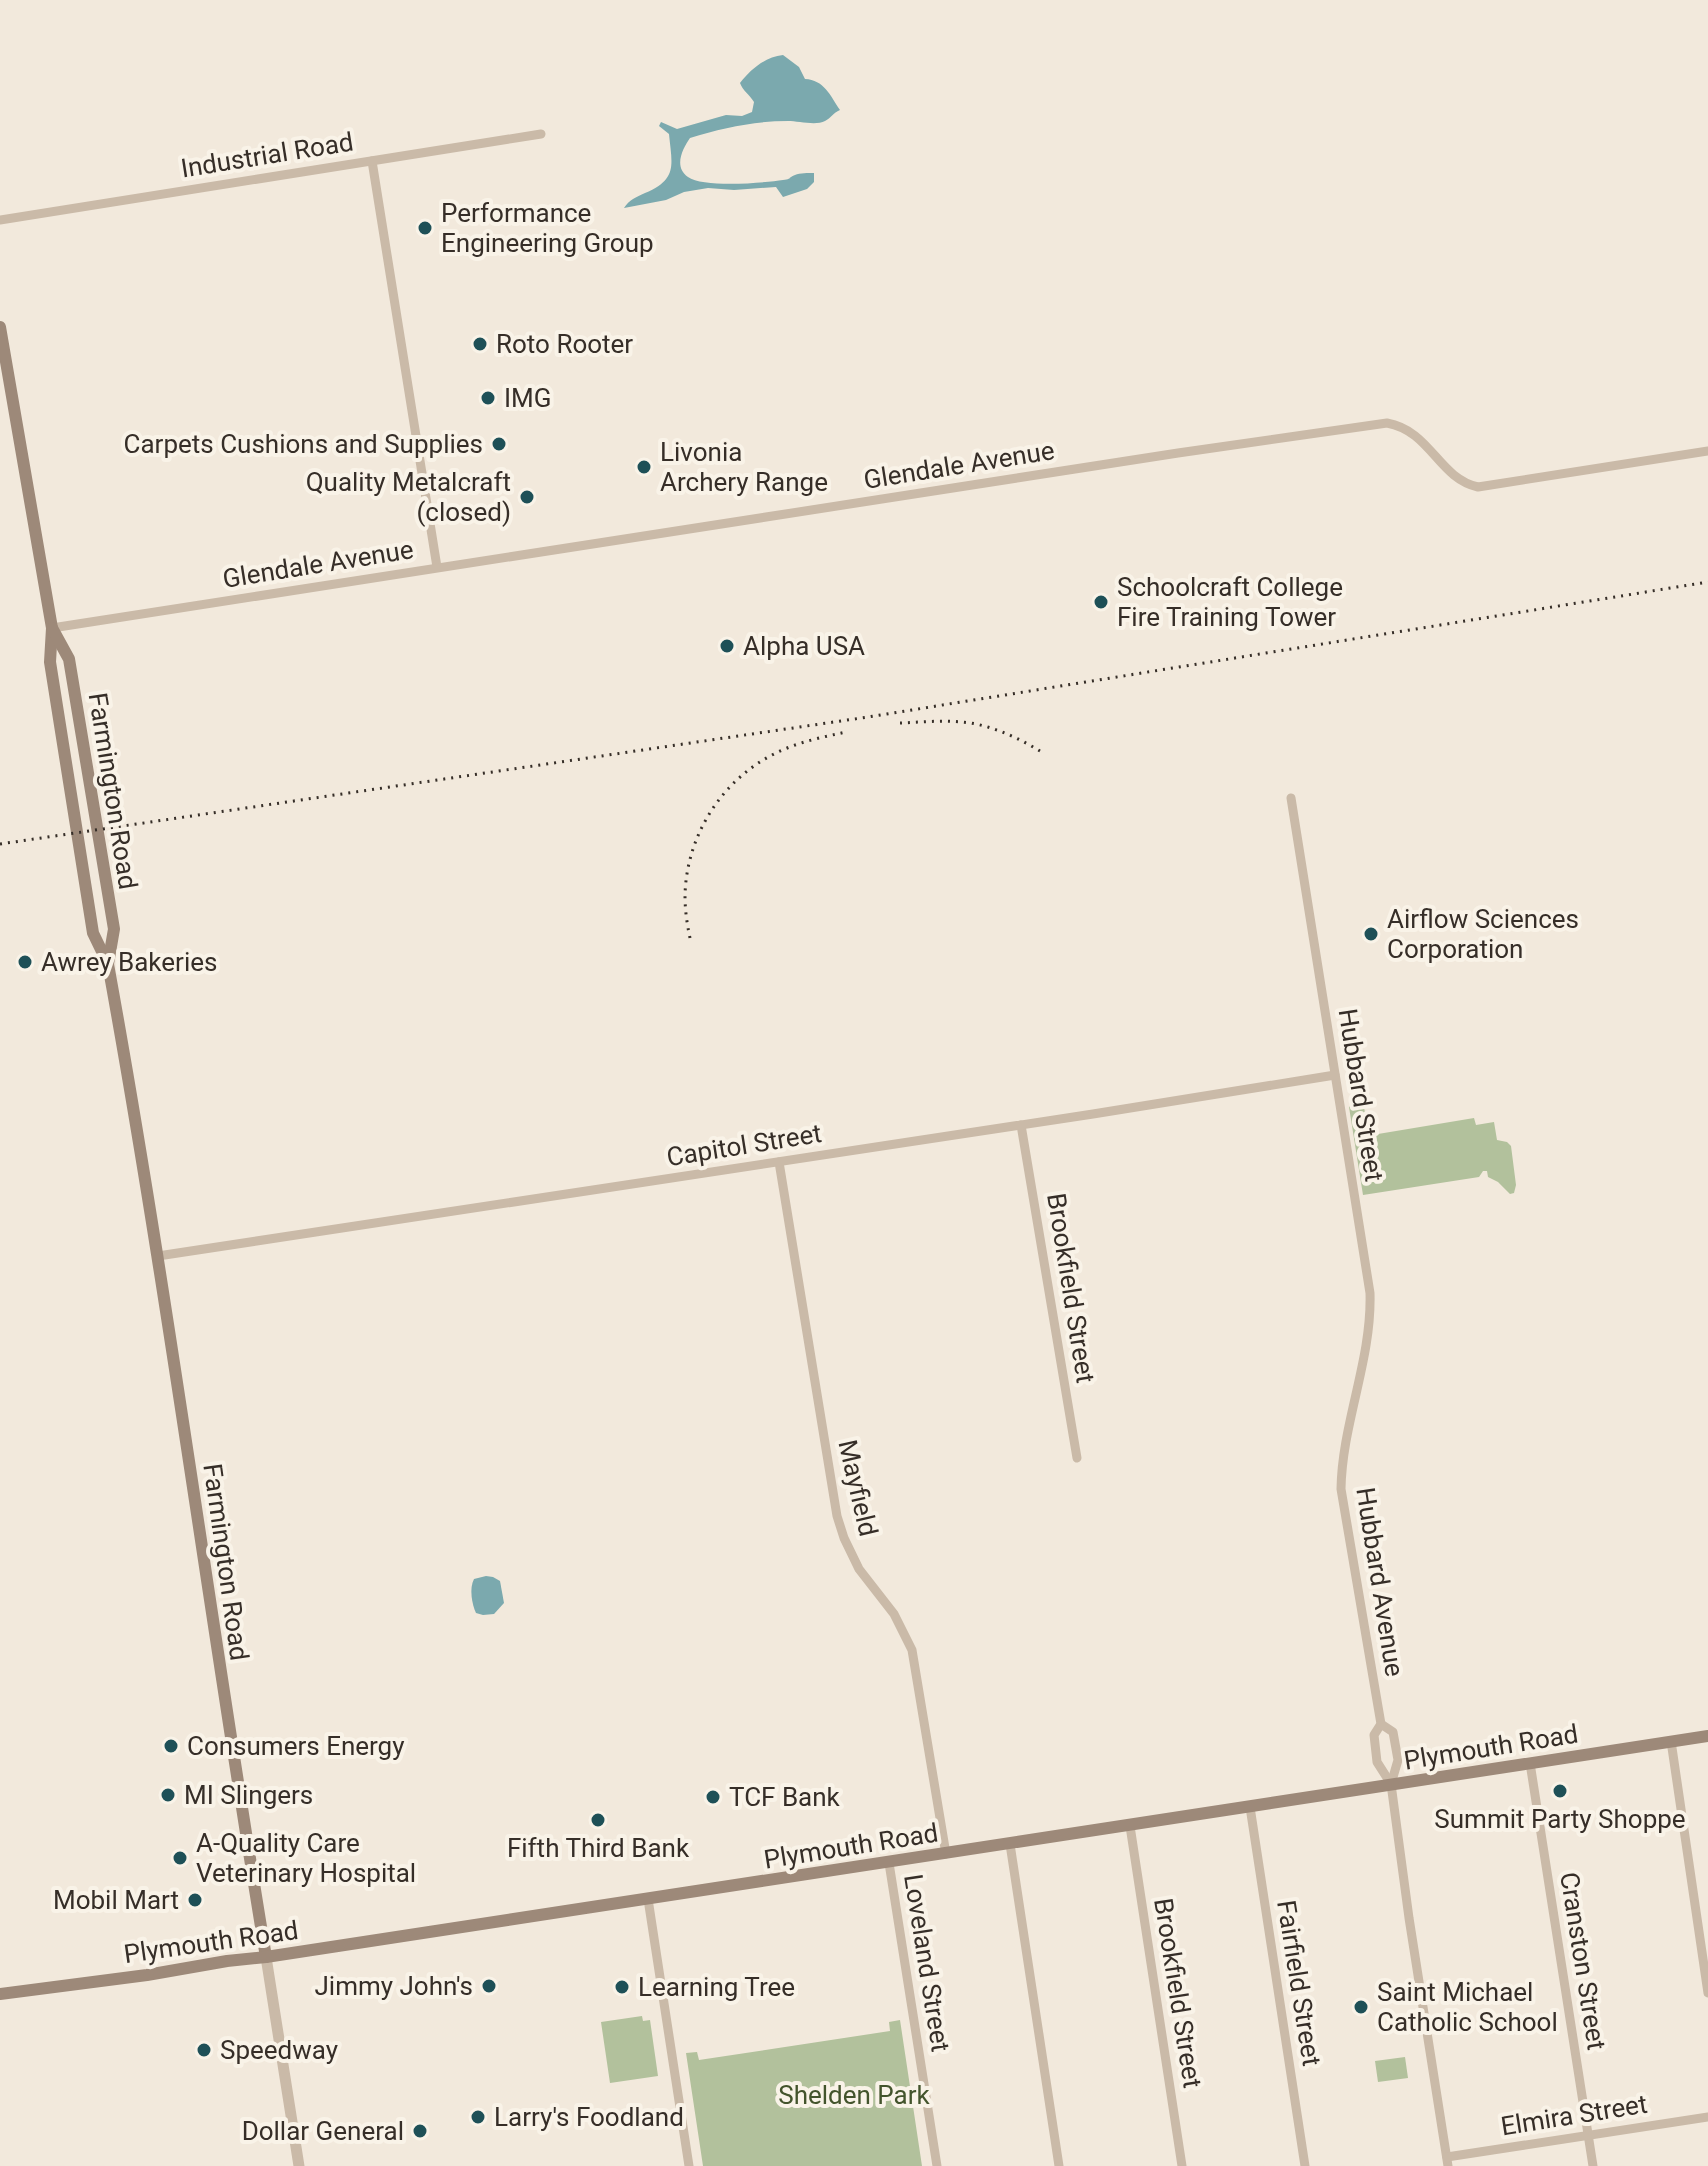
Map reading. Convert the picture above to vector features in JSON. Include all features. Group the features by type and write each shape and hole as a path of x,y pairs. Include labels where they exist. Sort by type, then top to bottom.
{"main road":[{"name":"Farmington Road","path":"0,327 52,628 50,662 93,933 108,964 158,1256 222,1690 266,1957"},
{"name":"Farmington Road","path":"52,628 69,659 114,929 108,964"},
{"name":"Plymouth Road","path":"0,1994 147,1975 889,1863 1708,1736"}],"street":[{"name":"Industrial Road","path":"0,220 541,134"},
{"path":"372,161 437,567"},
{"name":"Glendale Avenue","path":"52,628 1387,423 1406,428 1458,479 1478,487 1708,451"},
{"name":"Hubbard Street","path":"1291,798 1370,1293 1369,1333 1355,1399"},
{"name":"Capitol Street","path":"158,1256 1335,1075"},
{"name":"Brookfield Street","path":"1021,1125 1077,1458"},
{"name":"Mayfield","path":"779,1162 837,1516 859,1569 894,1614 912,1650 946,1854"},
{"name":"Hubbard Avenue","path":"1355,1399 1343,1458 1341,1489 1381,1724 1374,1735 1377,1762 1391,1784"},
{"name":"Hubbard Avenue","path":"1381,1724 1393,1732 1398,1760 1391,1784"},
{"path":"1671,1741 1708,1993"},
{"name":"Cranston Street","path":"1530,1763 1593,2166"},
{"path":"1391,1784 1447,2162"},
{"name":"Fairfield Street","path":"1250,1807 1305,2166"},
{"name":"Brookfield Street","path":"1130,1826 1182,2166"},
{"path":"1010,1844 1059,2166"},
{"name":"Loveland Street","path":"889,1863 937,2166"},
{"path":"648,1899 689,2166"},
{"name":"Farmington Road","path":"266,1957 299,2166"},
{"name":"Elmira Street","path":"1447,2162 1588,2135 1708,2117"}],"green space":[{"path":"1363,1101 1372,1135 1474,1118 1476,1125 1494,1122 1497,1140 1511,1146 1516,1185 1514,1193 1510,1194 1488,1177 1487,1171 1483,1171 1479,1177 1363,1195 1349,1107"},
{"path":"642,2016 643,2021 650,2020 658,2076 610,2083 601,2022"},
{"name":"Shelden Park","path":"900,2020 922,2166 703,2166 686,2053 697,2052 699,2060 890,2031 889,2022"},
{"path":"1405,2057 1408,2078 1378,2082 1375,2061"}],"water":[{"path":"783,55 799,67 805,79 822,85 840,110 821,122 763,122 690,138 680,163 688,177 706,183 774,181 814,173 814,182 807,189 783,197 776,187 708,188 624,208 630,201 656,188 668,176 671,163 669,134 659,126 661,122 677,129 726,115 742,116 752,112 754,102 740,83 759,64"},
{"path":"486,1576 500,1581 504,1603 494,1614 483,1615 476,1613 472,1587 474,1579"}],"railway":[{"path":"0,844 868,717 1708,582"},
{"path":"900,723 948,721 976,724 1009,735 1040,751"},
{"path":"690,938 685,896 692,852 700,831 724,794 739,778 776,753 846,732"}],"place":[{"name":"Performance Engineering Group","path":"425,228"},
{"name":"Roto Rooter","path":"480,344"},
{"name":"IMG","path":"488,398"},
{"name":"Carpets Cushions and Supplies","path":"499,444"},
{"name":"Livonia Archery Range","path":"644,467"},
{"name":"Quality Metalcraft (closed)","path":"527,497"},
{"name":"Schoolcraft College Fire Training Tower","path":"1101,602"},
{"name":"Alpha USA","path":"727,646"},
{"name":"Airflow Sciences Corporation","path":"1371,934"},
{"name":"Awrey Bakeries","path":"25,962"},
{"name":"Consumers Energy","path":"171,1746"},
{"name":"Summit Party Shoppe","path":"1560,1791"},
{"name":"MI Slingers","path":"168,1795"},
{"name":"TCF Bank","path":"713,1797"},
{"name":"Fifth Third Bank","path":"598,1820"},
{"name":"A-Quality Care Veterinary Hospital","path":"180,1858"},
{"name":"Mobil Mart","path":"195,1900"},
{"name":"Jimmy John's","path":"489,1986"},
{"name":"Learning Tree","path":"622,1987"},
{"name":"Saint Michael Catholic School","path":"1361,2007"},
{"name":"Speedway","path":"204,2050"},
{"name":"Larry's Foodland","path":"478,2117"},
{"name":"Dollar General","path":"420,2131"}]}
